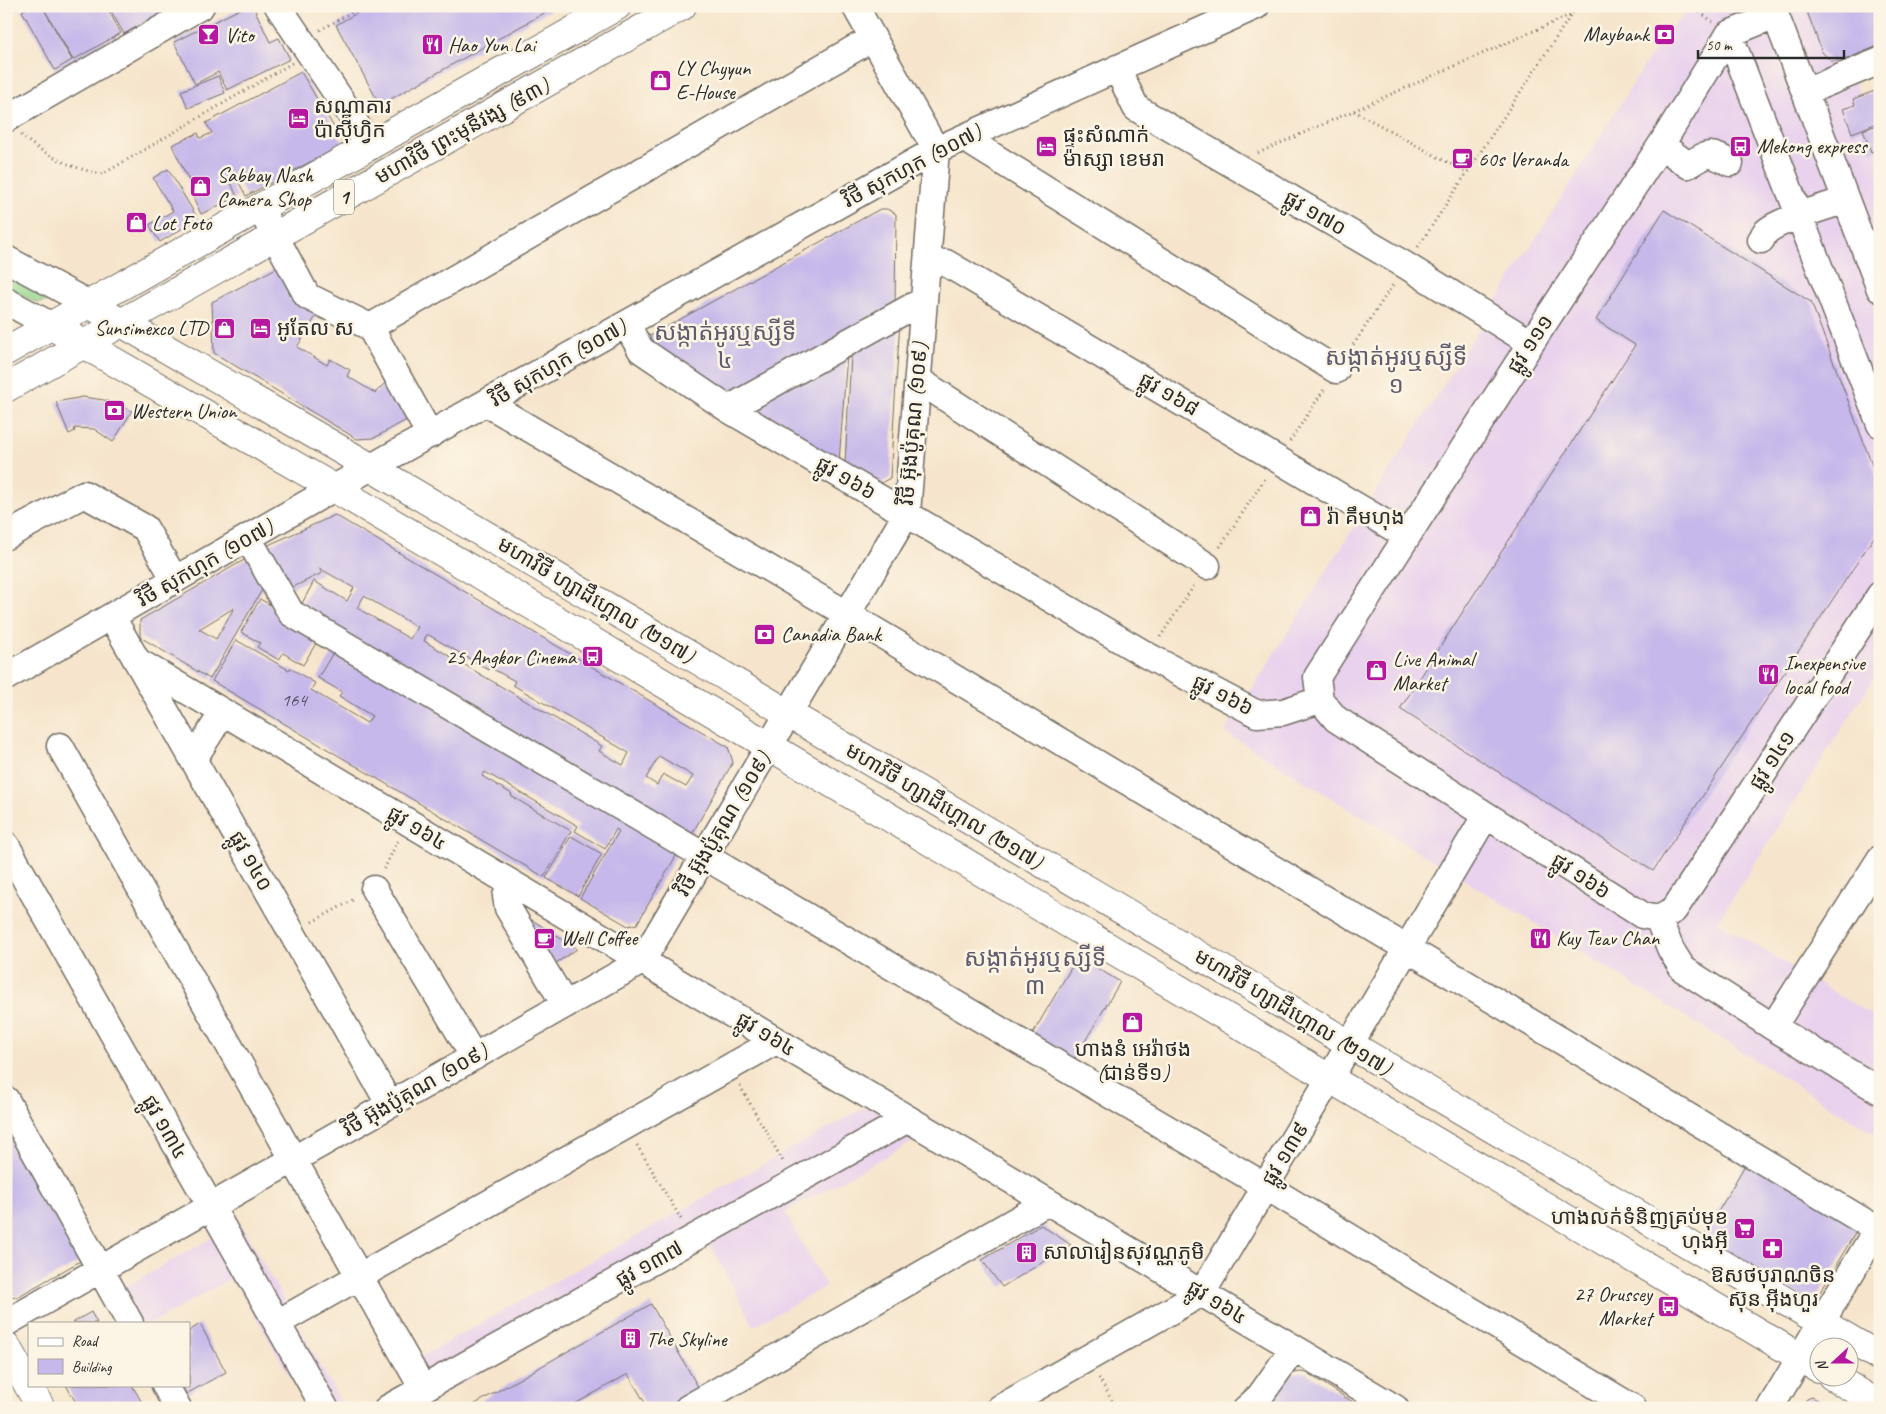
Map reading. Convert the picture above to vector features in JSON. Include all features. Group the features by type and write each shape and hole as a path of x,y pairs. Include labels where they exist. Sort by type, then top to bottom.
{"main road":[{"name":"មហាវិថី ព្រះមុនីវង្ស (៩៣)","path":"6,351 618,6"},
{"name":"មហាវិថី ព្រះមុនីវង្ស (៩៣)","path":"6,388 682,6"},
{"name":"មហាវិថី ហ្សាដឹហ្គោល (២១៧)","path":"89,304 372,468 1880,1357"},
{"name":"មហាវិថី ហ្សាដឹហ្គោល (២១៧)","path":"52,326 334,488 1808,1362"},
{"path":"6,1346 28,1385"},
{"path":"29,1386 41,1408"},
{"path":"1849,1386 1880,1405"}],"street":[{"path":"8,119 201,6"},
{"path":"278,6 349,112 369,146"},
{"path":"855,6 936,150"},
{"name":"វិថី សុកហុក (១០៧)","path":"6,677 334,488 936,150 1256,6"},
{"path":"1880,289 1870,232 1846,200 1774,11 1729,34 1880,424"},
{"name":"ផ្លូវ ១១១","path":"1320,700 1317,677 1531,343 1661,145 1729,34"},
{"path":"370,327 873,38"},
{"path":"1805,92 1880,61"},
{"name":"ផ្លូវ ១៧០","path":"1117,68 1136,108 1405,266 1531,343"},
{"path":"964,138 1336,370"},
{"path":"1661,145 1688,165 1704,156 1713,154 1730,163"},
{"name":"វិថី អ៊ុងប៉ូគុណ (១០៩)","path":"6,1323 642,961 907,513 936,150"},
{"path":"1762,240 1765,232 1773,227 1846,200"},
{"path":"260,208 307,296 370,327 430,435"},
{"name":"មហាវិថី ហ្សាដឹហ្គោល (២១៧)","path":"6,259 89,304"},
{"name":"ផ្លូវ ១៦៨","path":"928,262 946,263 1407,536"},
{"path":"728,409 924,300"},
{"path":"6,301 52,326"},
{"name":"ផ្លូវ ១៦៦","path":"626,324 641,350 728,409 1148,656 1258,714 1283,712 1320,700 1336,718 1486,815 1642,915 1658,918"},
{"path":"918,380 1207,566"},
{"path":"486,403 847,614 1879,1228 1820,1322 1816,1336"},
{"path":"6,536 84,494 145,528 175,580"},
{"path":"248,538 290,613 1265,1186 1633,1408"},
{"name":"ផ្លូវ ១៤១","path":"1658,918 1674,910 1880,595"},
{"name":"ផ្លូវ ១៤០","path":"112,617 390,1105"},
{"name":"ផ្លូវ ១៦៤","path":"137,661 1395,1408"},
{"path":"193,760 224,712"},
{"path":"60,746 423,1388"},
{"name":"ផ្លូវ ១៣៩","path":"1000,1408 1202,1293 1486,815"},
{"name":"ផ្លូវ ១៣៤","path":"6,845 325,1408"},
{"path":"1773,1027 1880,859"},
{"path":"510,883 506,896 508,908 565,1005"},
{"path":"374,889 474,1057"},
{"path":"1658,918 1671,950 1683,969 1773,1027 1880,1091"},
{"path":"276,1323 776,1041"},
{"path":"6,1100 129,1322"},
{"name":"ផ្លូវ ១៣៧","path":"388,1408 796,1183 908,1119"},
{"path":"688,1408 1048,1202"},
{"path":"1247,1408 1260,1396 1294,1348"},
{"path":"1770,1408 1808,1364"},
{"path":"166,1386 178,1408"}],"path":[{"path":"8,119 21,136 44,152 88,172 103,174 306,47 363,6"},
{"path":"1148,656 1577,6"},
{"path":"1233,165 1572,14"},
{"path":"1353,111 1466,173"},
{"path":"730,1068 796,1183"},
{"path":"626,1126 693,1239"},
{"path":"1088,1358 1116,1408"}],"shaded area":[{"path":"1693,6 1811,6 1832,19 1880,149 1880,669 1717,922 1880,1020 1880,1137 1225,732 1664,35"},
{"path":"869,1105 923,1136 785,1212 826,1286 754,1326 709,1243 438,1396 417,1359"},
{"path":"240,1222 344,1408 308,1408 233,1277 154,1322 131,1322 115,1293"}],"green space":[{"path":"6,272 45,292 50,301 37,303 6,286"}],"building":[{"path":"31,6 106,6 121,33 73,60 44,9 72,60 55,70 22,11"},
{"path":"108,6 174,6 124,34"},
{"path":"246,6 253,6 270,42 279,38 290,59 227,90 218,72 195,84 174,42"},
{"path":"369,6 557,6 380,105 336,25"},
{"path":"1805,6 1880,6 1880,45 1842,61 1831,61 1822,52"},
{"path":"301,72 344,144 246,196 236,177 230,180 237,197 201,214 193,197 196,196 172,145 198,133 200,138 212,133 206,123"},
{"path":"218,76 225,93 188,108 181,91"},
{"path":"1880,89 1880,122 1852,133 1843,109 1855,105 1853,99"},
{"path":"1880,124 1880,149 1871,152 1863,130"},
{"path":"168,169 198,219 160,242 149,225 173,211 153,178"},
{"path":"880,209 887,209 896,214 895,307 732,400 648,348 648,337"},
{"path":"1664,210 1811,302 1880,486 1880,528 1653,871 1400,709 1635,345 1596,320"},
{"path":"282,265 318,313 297,347 327,365 330,359 350,370 347,376 375,393 389,379 410,418 374,438 357,439 214,353 212,302"},
{"path":"900,321 890,478 881,483 868,480 845,464 851,356"},
{"path":"847,354 839,462 745,407"},
{"path":"83,397 104,400 132,411 113,442 94,429 74,428 75,431 69,434 56,402"},
{"path":"335,515 728,747 733,762 689,839 299,609 314,581 347,601 354,588 319,568 322,573 285,591 264,547","holes":["364,596 417,627 410,639 357,608","427,634 489,670 491,668 515,681 513,685 629,753 623,765 599,751 602,746 424,641","659,756 693,776 686,787 663,774 657,785 646,778"]},
{"path":"251,556 266,583 210,679 140,637 140,620","holes":["234,608 216,639 199,629"]},
{"path":"260,599 321,635 303,665 283,653 279,660 257,647 260,643 241,632"},
{"path":"236,640 315,683 311,690 367,723 372,716 339,696 342,692 318,678 338,644 681,847 637,924 628,926 580,898 619,831 616,829 605,849 575,831 578,826 485,772 482,776 512,794 511,796 571,831 544,877 212,681"},
{"path":"571,836 602,854 578,896 546,878"},
{"name":"Well Coffee","path":"532,920 577,949 550,967 523,927"},
{"path":"1078,956 1120,982 1071,1065 1029,1040"},
{"path":"6,1124 84,1259 17,1297 6,1296"},
{"path":"1749,1158 1860,1225 1820,1292 1816,1295 1802,1297 1703,1238"},
{"name":"សាលារៀនសុវណ្ណភូមិ","path":"1041,1225 1071,1245 1002,1287 982,1260"},
{"name":"The Skyline","path":"651,1304 702,1394 677,1408 648,1408 628,1374 568,1408 468,1408"},
{"path":"91,1312 96,1322 74,1322"},
{"path":"200,1324 226,1372 186,1394 182,1386 190,1386 190,1330"},
{"path":"1293,1373 1307,1373 1362,1408 1266,1408"},
{"path":"67,1386 133,1386 141,1401 129,1408 79,1408"},
{"path":"1812,1397 1827,1405 1826,1408 1800,1408 1807,1399"}],"place":[{"name":"Maybank","path":"1665,34"},
{"name":"Vito","path":"209,35"},
{"name":"Hao Yun Lai","path":"432,45"},
{"name":"LY Chyyun E-House","path":"660,80"},
{"name":"សណ្ឋាគារ ប៉ាស៊ីហ្វិក","path":"298,118"},
{"name":"Mekong express","path":"1741,146"},
{"name":"ផ្ទះសំណាក់ ម៉ាស្សា ខេមរា","path":"1047,147"},
{"name":"60s Veranda","path":"1462,159"},
{"name":"Sabbay Nash Camera Shop","path":"201,187"},
{"name":"Lot Foto","path":"136,223"},
{"name":"Sunsimexco LTD","path":"224,328"},
{"name":"អូតែល ស","path":"261,328"},
{"name":"Western Union","path":"115,411"},
{"name":"រ៉ា គឹមហុង","path":"1311,517"},
{"name":"Canadia Bank","path":"765,634"},
{"name":"25 Angkor Cinema","path":"592,657"},
{"name":"Live Animal Market","path":"1377,671"},
{"name":"Inexpensive local food","path":"1768,675"},
{"name":"Well Coffee","path":"545,938"},
{"name":"Kuy Teav Chan","path":"1540,938"},
{"name":"ហាងនំ អេរ៉ាថង (ជាន់ទី១)","path":"1133,1022"},
{"name":"ហាងលក់ទំនិញគ្រប់មុខ ហុងអ៊ី","path":"1744,1229"},
{"name":"ឱសថបុរាណចិន ស៊ុន អ៊ីងហួរ","path":"1773,1248"},
{"name":"សាលារៀនសុវណ្ណភូមិ","path":"1027,1252"},
{"name":"27 Orussey Market","path":"1668,1306"},
{"name":"The Skyline","path":"630,1339"}],"district":[{"name":"សង្កាត់អូរឬស្សីទី ៤","path":"725,346"},
{"name":"សង្កាត់អូរឬស្សីទី ១","path":"1396,371"},
{"name":"សង្កាត់អូរឬស្សីទី ៣","path":"1035,972"}]}
